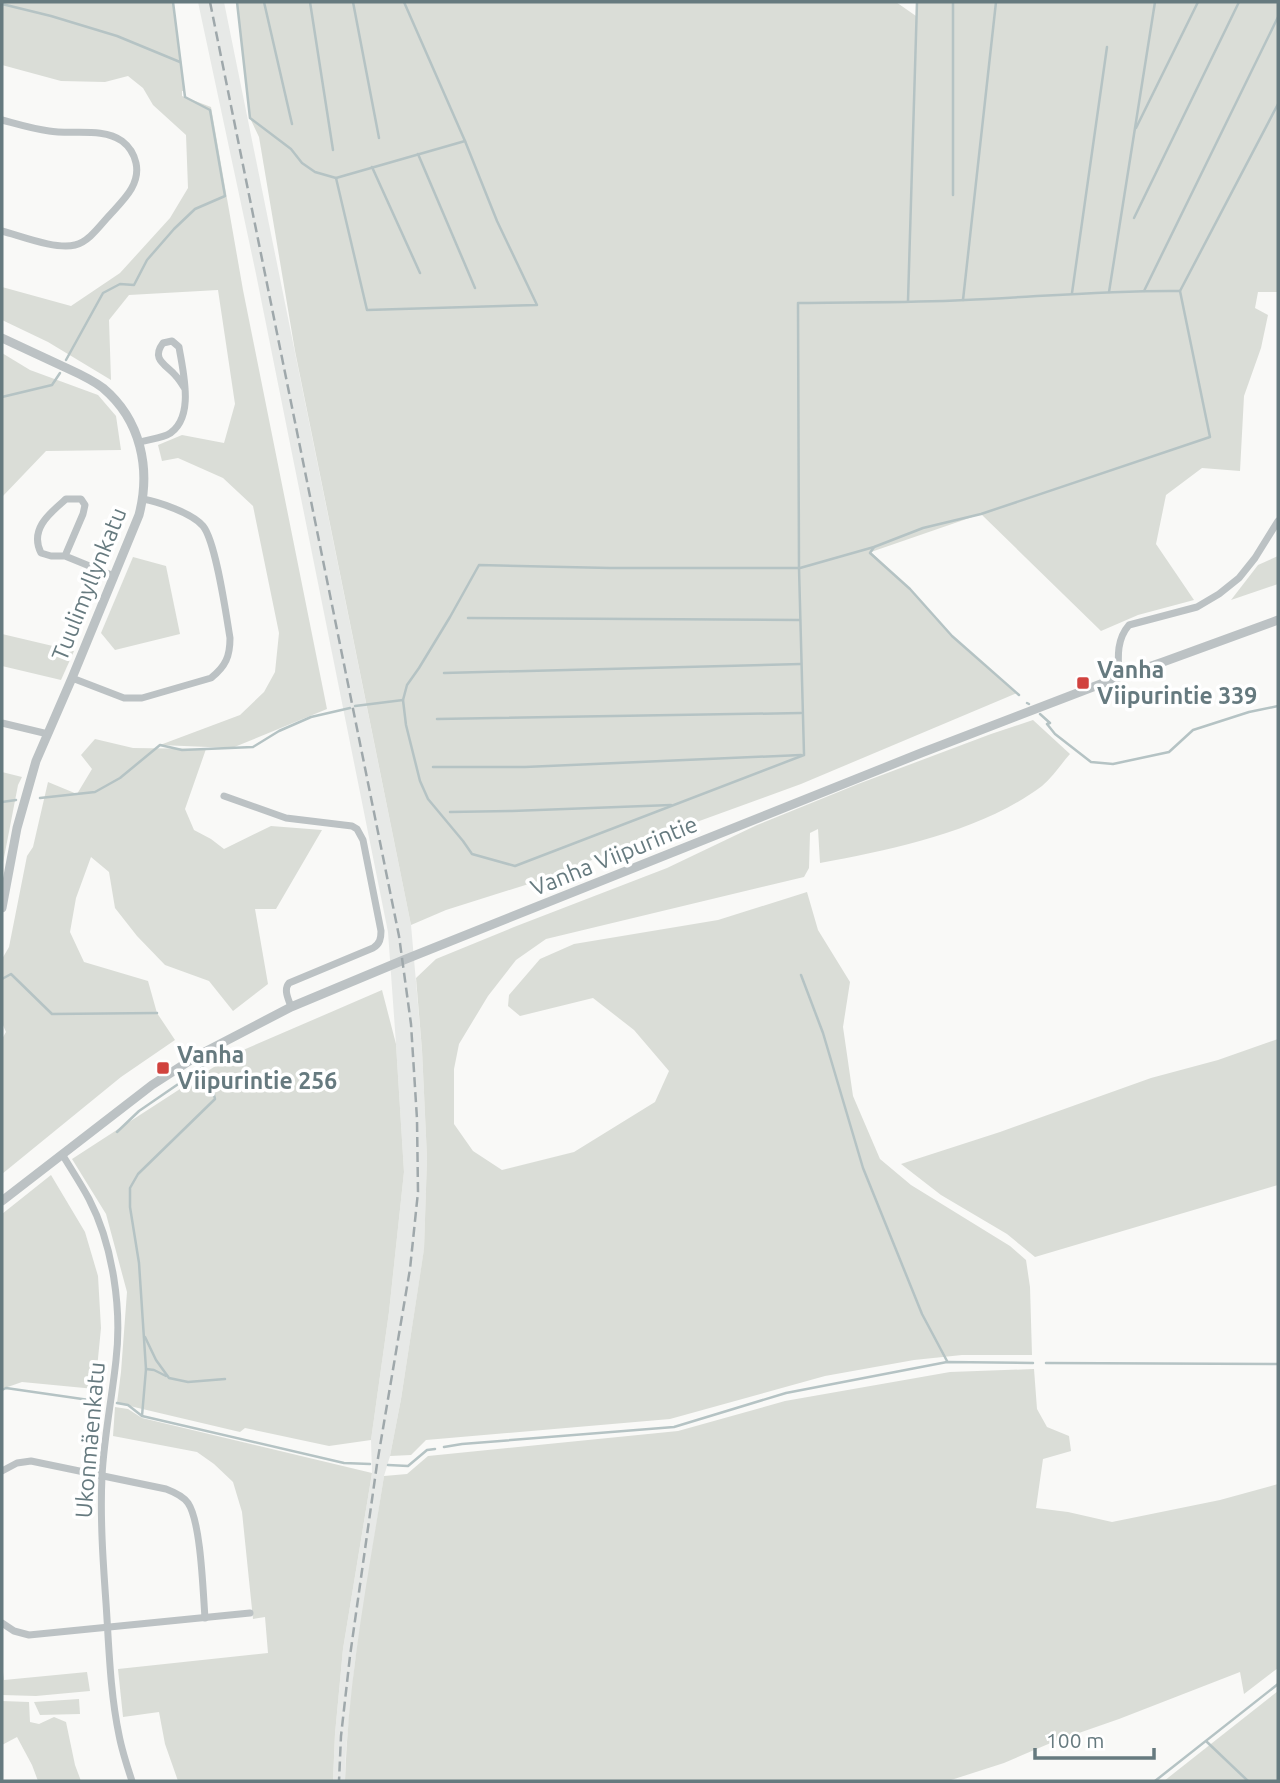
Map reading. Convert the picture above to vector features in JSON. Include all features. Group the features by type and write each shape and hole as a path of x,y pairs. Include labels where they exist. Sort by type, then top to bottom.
{"street":[{"path":"2,120 52,132 100,133 120,139 134,154 137,170 135,183 127,195 96,230 76,245 49,244 2,232"},
{"name":"Tuulimyllynkatu","path":"2,338 87,378 103,389 120,407 140,442 145,473 139,515 36,761 22,807 2,908"},
{"path":"140,442 168,434 178,425 184,412 185,389 179,347 176,342 163,342 159,347 160,361 177,376 185,389"},
{"path":"65,556 83,514 85,505 81,499 66,499 41,525 37,545 41,553 65,556 114,576"},
{"path":"72,678 124,698 142,698 211,678 227,661 230,638 212,543 204,526 192,517 153,500 143,499"},
{"path":"1119,677 1119,642 1129,625 1197,607 1219,594 1239,578 1278,521"},
{"name":"Vanha Viipurintie","path":"2,1201 152,1085 197,1056 291,1007 921,753 1278,620"},
{"path":"2,723 48,734"},
{"path":"224,796 286,818 352,827 357,829 363,840 382,937 373,948 289,984 286,988 291,1007"},
{"name":"Ukonmäenkatu","path":"62,1154 90,1201 102,1231 116,1292 117,1359 102,1476 101,1532 114,1699 119,1735 132,1781"},
{"path":"2,1471 17,1463 31,1461 166,1489 177,1494 188,1502 197,1525 205,1618"},
{"path":"2,1623 14,1631 29,1635 250,1613"}],"shaded area":[{"path":"2,2 173,2 184,91 182,96 211,107 243,290 327,709 232,748 160,745 240,715 264,692 275,672 279,633 253,506 223,478 178,458 162,461 158,445 182,435 224,443 235,404 218,290 129,295 109,320 111,380 48,342 2,320 2,287 71,306 120,273 170,218 188,188 186,135 153,105 143,88 128,76 105,82 61,81 2,65"},
{"path":"198,2 224,2 411,925 422,1050 427,1158 424,1250 401,1399 384,1476 355,1662 345,1781 333,1781 343,1649 372,1473 371,1440 389,1312 404,1172 388,932 256,274"},
{"path":"237,2 896,2 916,16 917,2 1278,2 1278,292 1258,292 1255,308 1268,315 1261,348 1244,396 1240,471 1202,468 1166,495 1156,544 1194,600 1138,615 1101,631 981,514 871,552 910,589 952,636 1017,693 801,784 581,864 570,871 446,910 411,925 295,351 259,137 250,118"},
{"path":"2,353 30,370 98,395 116,416 121,450 46,451 2,497"},
{"path":"1278,556 1278,584 1231,600 1258,565"},
{"path":"133,557 166,566 180,634 115,650 101,633"},
{"path":"2,634 74,651 61,680 2,666"},
{"path":"1033,720 1070,754 1042,786 992,815 964,827 906,845 820,863 818,829 810,833 809,868 804,877 546,939 516,960 488,996 459,1044 454,1069 454,1124 473,1151 502,1170 574,1152 655,1102 669,1071 634,1030 593,998 520,1016 508,1006 509,995 540,959 574,944 718,920 807,892 818,930 850,982 843,1027 853,1096 880,1159 911,1185 1010,1246 1026,1260 1030,1287 1032,1355 962,1355 914,1360 825,1376 670,1419 426,1440 411,1455 390,1456 424,1249 427,1158 416,978 436,959 667,868 757,825 858,784"},
{"path":"95,739 133,748 206,749 185,809 194,830 224,849 271,826 322,830 276,909 255,909 268,984 233,1011 209,981 165,965 137,936 115,908 109,872 91,857 76,898 70,932 84,962 148,981 157,1013 175,1040 121,1077 2,1174 2,1039 6,1032 2,1023 2,959 9,947 27,856 33,847 48,782 77,794 92,769 81,755"},
{"path":"2,772 22,777 18,785 2,868"},
{"path":"382,990 396,1044 404,1172 389,1312 371,1440 329,1446 245,1428 240,1432 117,1403 127,1292 106,1214 72,1159 234,1054"},
{"path":"1278,1039 1278,1185 1035,1257 1007,1234 941,1195 901,1164 1151,1078 1218,1060"},
{"path":"51,1175 85,1232 98,1276 101,1328 95,1389 22,1382 2,1389 2,1214"},
{"path":"1034,1369 1037,1409 1047,1427 1069,1436 1071,1451 1043,1459 1036,1508 1112,1522 1220,1500 1278,1484 1278,1668 1244,1694 1240,1672 1004,1763 948,1781 345,1781 354,1666 384,1476 407,1474 428,1456 678,1431 785,1401 950,1372"},
{"path":"115,1407 128,1409 142,1418 372,1473 343,1649 333,1781 178,1781 165,1744 159,1712 123,1717 118,1669 268,1653 265,1617 253,1619 242,1512 233,1482 197,1452 113,1436"},
{"path":"2,1664 4,1680 87,1672 90,1691 36,1696 2,1695"},
{"path":"1278,1691 1278,1781 1164,1781"},
{"path":"79,1699 80,1714 40,1715 34,1702"},
{"path":"2,1701 29,1702 30,1722 39,1724 54,1717 66,1722 81,1781 38,1781 17,1737 2,1745"}],"waterway":[{"path":"66,360 103,293 120,284 134,285 147,260 174,229 195,209 225,196 210,110 185,97 173,2"},
{"path":"237,2 250,118 291,149 302,163 315,172 336,178 465,141"},
{"path":"264,2 292,124"},
{"path":"310,2 333,150"},
{"path":"353,2 379,138"},
{"path":"336,178 367,310 537,305 497,221 404,2"},
{"path":"908,301 917,2"},
{"path":"953,2 953,195"},
{"path":"963,300 996,2"},
{"path":"1109,292 1155,2"},
{"path":"1136,128 1198,2"},
{"path":"1134,218 1239,2"},
{"path":"2,4 117,36 180,62"},
{"path":"1144,291 1278,17"},
{"path":"1072,293 1107,47"},
{"path":"804,755 515,866 472,854 428,799 420,781 406,725 403,700 407,685 479,565 800,568 874,547 923,528 981,514 1210,437 1180,291 1278,104"},
{"path":"418,154 475,288"},
{"path":"372,167 420,273"},
{"path":"804,754 799,568 798,303 944,301 1180,291"},
{"path":"2,397 52,385 60,373"},
{"path":"874,547 870,553 910,589 952,636 1019,695"},
{"path":"468,618 800,620"},
{"path":"444,673 801,664"},
{"path":"355,706 403,700"},
{"path":"1040,714 1050,723 1047,724 1055,734 1091,762 1113,764 1169,752 1193,730 1249,712 1278,706"},
{"path":"40,798 95,792 120,778 160,745 182,750 253,747 279,731 311,717 350,708"},
{"path":"437,719 801,713"},
{"path":"433,767 525,767 801,755"},
{"path":"2,802 16,800"},
{"path":"450,812 671,805"},
{"path":"2,979 11,974 52,1014 157,1013"},
{"path":"801,975 823,1033 863,1168 922,1314 947,1361"},
{"path":"117,1132 139,1111 203,1067 209,1074 215,1099 138,1174 130,1188 130,1207 139,1263 146,1369 142,1416"},
{"path":"145,1337 156,1360 169,1378 188,1382 225,1379"},
{"path":"444,1447 674,1427 786,1393 947,1362 1033,1363"},
{"path":"1046,1363 1278,1364"},
{"path":"146,1369 166,1376"},
{"path":"2,1390 6,1388 96,1401"},
{"path":"117,1403 128,1405 142,1416 344,1463 370,1464"},
{"path":"388,1465 408,1466 427,1450 435,1449"},
{"path":"1155,1781 1278,1684"},
{"path":"1207,1742 1248,1781"}],"railway":[{"path":"210,2 399,936 411,1024 418,1192 410,1269 377,1464 350,1656 339,1781"}],"place":[{"name":"Vanha Viipurintie 339","path":"1083,683"},
{"name":"Vanha Viipurintie 256","path":"163,1068"}]}
